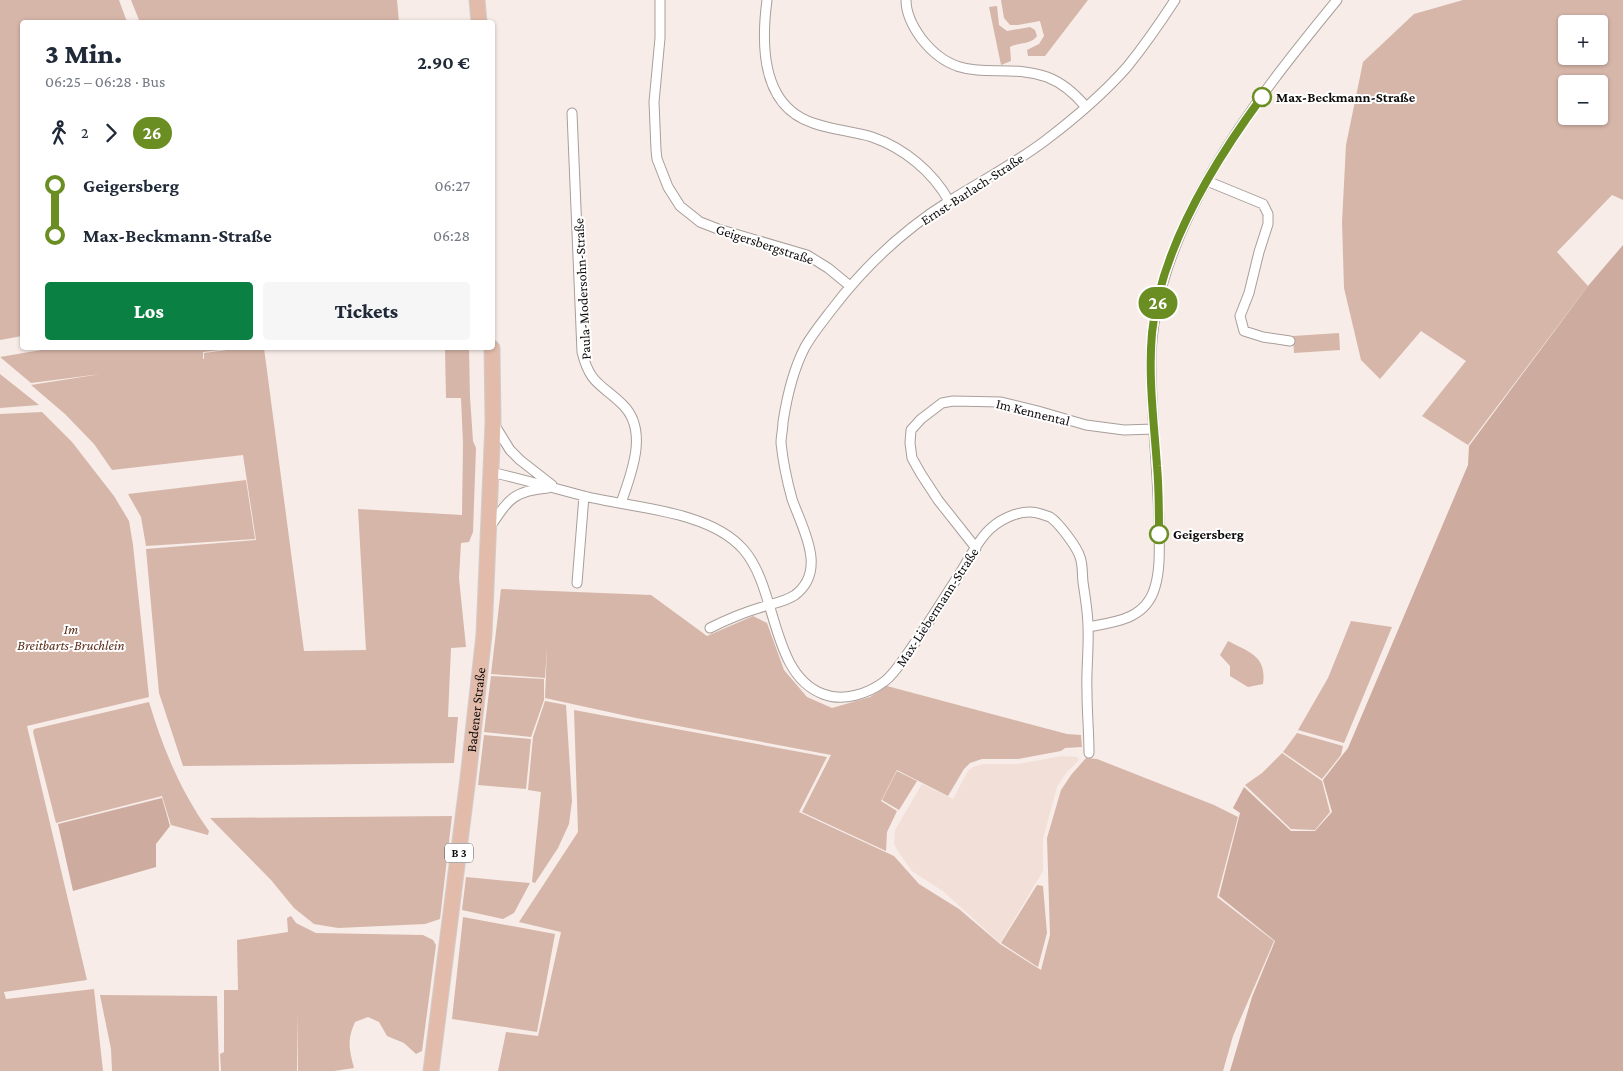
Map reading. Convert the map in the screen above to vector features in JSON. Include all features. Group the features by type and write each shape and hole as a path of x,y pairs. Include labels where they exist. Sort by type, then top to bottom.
{"main road":[{"path":"477,0 479,20"},
{"name":"Badener Straße","path":"431,1071 484,635 493,422 492,350"}],"street":[{"name":"Geigersbergstraße","path":"660,0 660,38 654,102 656,150 657,159 668,187 680,206 700,222 718,229 807,255 828,268 850,286"},
{"path":"767,0 765,51 768,75 779,98 790,112 812,123 873,137 901,151 925,170 942,188 949,201"},
{"path":"906,0 910,20 917,32 928,48 945,60 969,70 1035,73 1067,88 1086,107"},
{"name":"Ernst-Barlach-Straße","path":"710,628 738,615 788,599 796,594 810,575 811,551 790,490 781,440 786,403 795,369 816,330 850,286 899,238 949,201 1017,161 1047,140 1086,107 1126,67 1151,36 1175,0"},
{"path":"1088,627 1115,622 1132,616 1146,606 1155,588 1159,534 1151,369 1152,332 1166,271 1181,232 1207,181 1243,123 1288,60 1337,0"},
{"name":"Paula-Modersohn-Straße","path":"572,114 576,164 582,352 585,365 593,380 624,407 635,426 635,453 630,477 620,504"},
{"path":"1207,181 1263,204 1266,208 1268,224 1249,293 1240,316 1244,331 1263,337 1290,341"},
{"name":"Im Kennental","path":"976,548 938,500 912,458 910,443 912,430 920,419 942,403 953,401 1001,402 1038,410 1086,425 1124,430 1154,429"},
{"name":"Max-Liebermann-Straße","path":"493,422 510,450 556,488"},
{"name":"Max-Liebermann-Straße","path":"491,472 584,496 676,514 702,522 728,535 743,548 753,562 791,665 807,685 814,690 826,696 839,698 861,694 884,682 896,670 990,529 1018,513 1035,512 1050,518 1070,541 1080,557 1088,627 1086,693 1089,722 1089,753"},
{"name":"Max-Liebermann-Straße","path":"489,529 509,501 519,493 556,488"},
{"path":"577,583 584,496"}],"shaded area":[{"path":"1623,245 1623,1071 1230,1071 1252,997 1275,941 1219,896 1240,813 1233,808 1244,787 1291,831 1315,831 1332,812 1323,780 1348,748 1468,465 1469,446 1588,286"},
{"path":"1062,756 1077,757 1079,760 1066,773 1057,787 1043,839 1043,871 1000,943 944,892 912,871 894,843 895,830 922,784 953,799 968,771 973,767 983,764 1018,764"},
{"path":"162,798 170,826 156,844 156,867 73,891 58,824"}],"green space":[{"path":"0,0 119,0 126,20 20,20 20,336 0,340"},
{"path":"131,0 397,0 399,20 139,20"},
{"path":"1001,0 1088,0 1045,56 1028,56 1027,50 1039,44 1044,36 1040,21 1010,25 1004,18"},
{"path":"1463,0 1623,0 1623,200 1612,195 1557,252 1588,286 1468,445 1422,416 1466,361 1421,331 1380,379 1361,360 1344,288 1342,222 1346,145 1363,62 1414,14"},
{"path":"997,6 999,25 1007,31 1030,27 1035,30 1037,36 1032,41 1010,47 1011,61 1001,65 989,7"},
{"path":"1339,333 1340,350 1294,353 1293,336"},
{"path":"41,350 219,350 203,352 204,359 204,353 227,350 264,350 304,651 366,650 358,509 462,515 463,444 461,398 446,398 445,350 469,350 473,441 476,448 473,532 469,542 461,543 459,578 466,647 451,648 448,717 458,717 454,763 183,766 159,693 146,549 256,540 243,455 112,470 94,444 65,414 31,385 101,374 31,383 0,357"},
{"path":"0,374 39,405 0,408"},
{"name":"Im Breitbarts-Bruchlein","path":"42,412 72,442 114,496 129,521 149,697 27,726 87,980 4,992 6,999 94,989 103,1071 0,1071 0,414"},
{"path":"246,480 255,539 146,546 141,517 128,494"},
{"path":"501,589 651,595 707,636 753,616 767,623 784,670 807,697 832,708 870,697 887,686 1067,734 1081,735 1082,747 1065,748 1061,751 1018,759 982,759 970,763 964,769 948,796 897,770 881,801 897,811 887,832 886,851 802,812 831,755 636,718 545,698 547,647 545,678 491,674"},
{"path":"1351,621 1392,627 1344,743 1298,730 1328,678"},
{"path":"1228,641 1255,656 1262,667 1264,675 1263,684 1248,687 1230,676 1230,666 1220,655"},
{"path":"491,676 544,679 544,700 531,737 484,732"},
{"path":"545,701 566,705 572,801 569,824 558,848 535,883 532,882 541,792 528,790 533,737"},
{"path":"149,702 174,770 209,831 208,835 171,825 162,796 56,823 33,732 34,729"},
{"path":"574,710 827,757 799,812 894,856 919,884 959,909 1000,944 1041,970 1050,935 1047,838 1061,790 1086,758 1097,759 1214,805 1238,817 1217,897 1274,941 1233,1036 1223,1071 498,1071 506,1032 538,1036 561,932 519,922 578,832"},
{"path":"1297,733 1343,746 1341,755 1322,779 1283,752"},
{"path":"484,735 531,739 526,789 478,785"},
{"path":"1282,753 1322,781 1330,812 1315,830 1291,829 1245,785 1262,773"},
{"path":"897,771 917,781 899,810 882,800"},
{"path":"452,816 440,919 425,924 338,928 314,924 294,908 271,880 210,818"},
{"path":"466,877 530,883 514,913 503,919 462,910"},
{"path":"1037,885 1043,886 1047,933 1038,967 1001,943"},
{"path":"291,916 296,923 316,933 423,935 433,940 436,945 422,1051 416,1054 404,1043 387,1036 379,1022 368,1017 355,1022 351,1034 350,1050 354,1068 334,1071 298,1071 298,1013 297,1071 221,1071 220,1054 224,1052 224,990 238,990 237,940 288,932 287,918"},
{"path":"463,917 555,934 537,1032 452,1019"},
{"path":"100,995 217,996 219,1071 112,1071 111,1049"}],"bus line":[{"name":"26","path":"1159,534 1151,369 1152,332 1160,292 1181,232 1207,181 1243,123 1262,97"}],"place":[{"name":"Max-Beckmann-Straße","path":"1262,97"},
{"name":"Geigersberg","path":"1159,534"}]}
